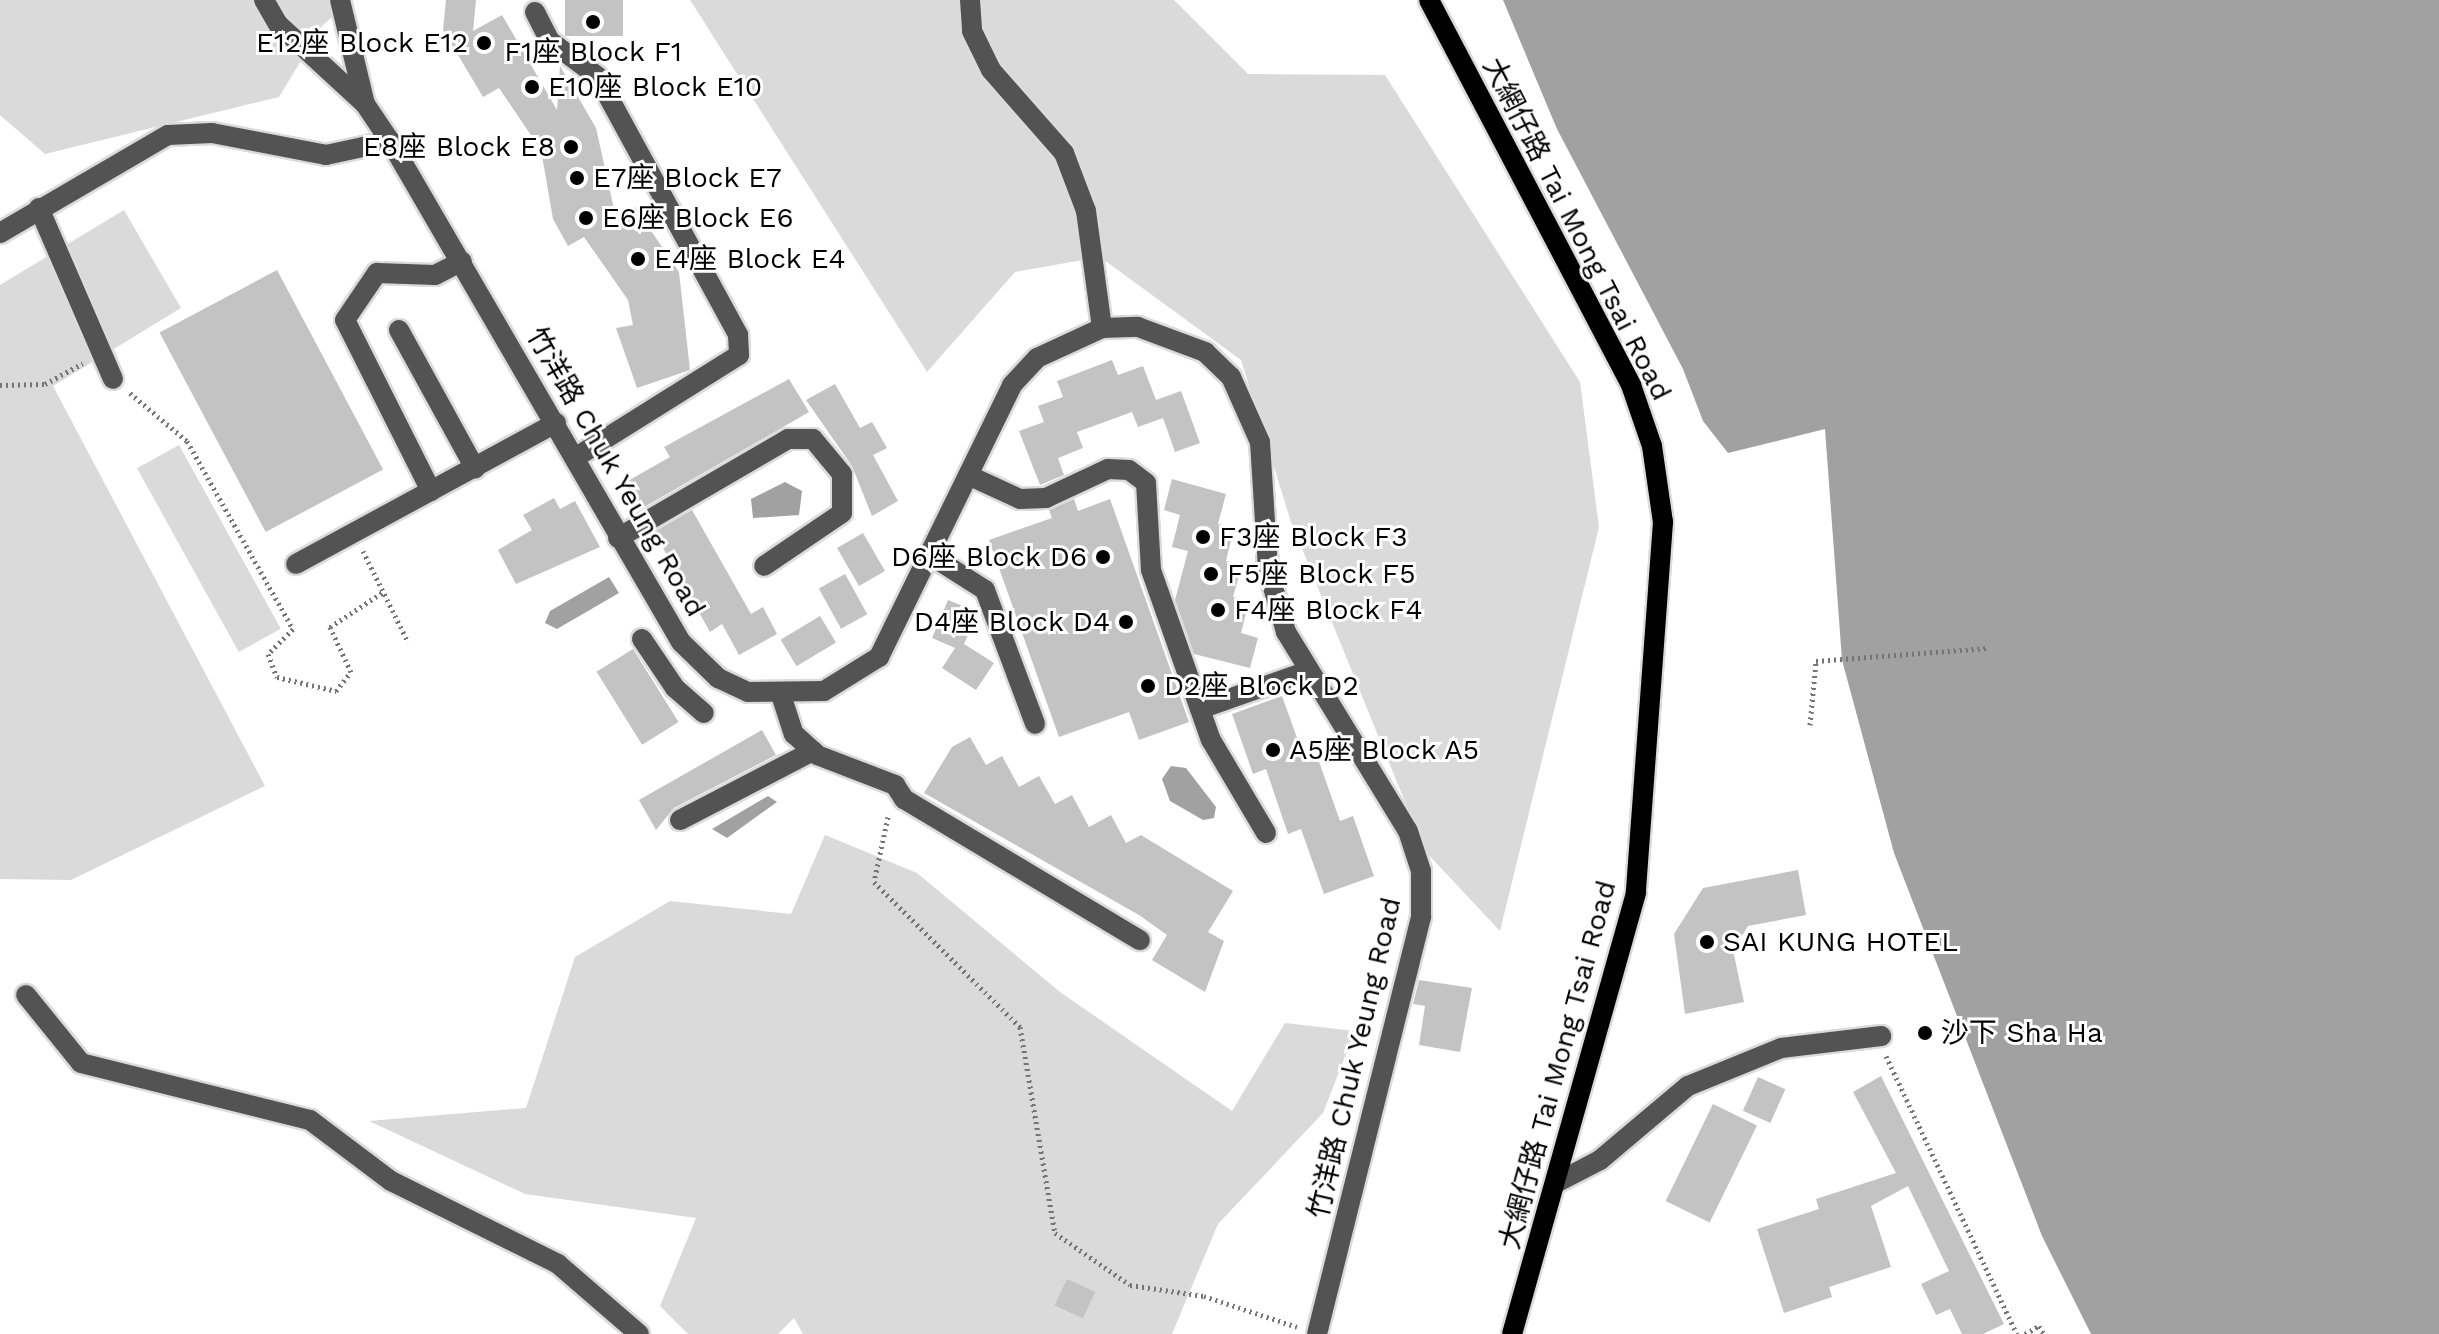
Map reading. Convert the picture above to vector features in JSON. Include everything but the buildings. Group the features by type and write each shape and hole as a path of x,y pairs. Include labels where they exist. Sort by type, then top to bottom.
{"main road":[{"name":"大網仔路 Tai Mong Tsai Road","path":"1429,0 1631,385 1659,483 1663,573 1636,893 1512,1334"}],"street":[{"name":"竹洋路 Chuk Yeung Road","path":"264,0 278,24 365,104 390,141 556,423 618,538 692,656 748,692 782,698 844,683 879,657 1012,385 1067,338 1102,328 1173,335 1205,352 1244,397 1260,442 1268,570 1305,672 1408,831 1423,894 1317,1334"},
{"path":"340,0 365,104"},
{"path":"970,0 972,31 991,70 1064,153 1086,211 1102,328"},
{"path":"535,12 550,41 597,76 738,335 739,355 575,458"},
{"path":"0,233 168,135 212,133 326,155 390,141"},
{"path":"39,208 113,379"},
{"path":"431,491 345,320 377,273 435,275 462,261"},
{"path":"399,330 475,468"},
{"path":"296,564 556,423"},
{"path":"618,538 788,439 813,439 842,474 842,513 764,566"},
{"path":"970,476 1020,499 1046,498 1108,469 1139,475 1151,494 1147,557 1200,709 1266,833"},
{"path":"930,555 985,590 1035,724"},
{"path":"642,639 675,688 704,713"},
{"path":"675,688 692,656"},
{"path":"1200,709 1305,672"},
{"path":"782,698 794,734 813,751 900,792 1140,940"},
{"path":"680,820 813,751"},
{"path":"26,995 81,1063 310,1120 391,1181 558,1264 639,1334"},
{"path":"1556,1183 1600,1160 1688,1086 1781,1048 1881,1036"}],"path":[{"path":"0,385 45,384 101,352"},
{"path":"113,379 187,441 293,629 268,654 277,677 336,691 351,672 330,627 383,592"},
{"path":"353,533 408,642"},
{"path":"1810,725 1816,661 1988,648"},
{"path":"900,792 874,882 1020,1027 1055,1233 1130,1285 1204,1296 1317,1334"},
{"path":"1881,1036 1889,1068 1946,1175 1940,1178 2017,1334"},
{"path":"2025,1334 2039,1326 2044,1334"}],"shaded area":[{"path":"0,0 351,0 322,26 279,97 45,154 0,115"},
{"path":"690,0 1174,0 1248,74 1385,75 1580,382 1599,527 1500,931 1425,851 1290,519 1241,360 1100,257 1015,272 927,372"},
{"path":"1503,0 2439,0 2439,1334 2091,1334 2042,1236 1894,853 1842,660 1825,429 1728,453 1703,421 1683,369 1557,129"},
{"path":"124,210 181,308 53,386 265,786 71,880 0,879 0,285"},
{"path":"179,445 281,629 239,652 137,468"},
{"path":"785,482 802,491 799,515 753,518 751,499"},
{"path":"609,577 619,593 557,629 545,623 550,611"},
{"path":"1171,766 1186,768 1216,807 1214,818 1203,820 1170,801 1162,779"},
{"path":"768,796 777,802 727,838 712,829"},
{"path":"825,835 917,873 1060,992 1232,1111 1285,1023 1355,1031 1323,1113 1218,1224 1172,1334 803,1334 794,1318 778,1334 688,1334 660,1306 696,1218 525,1194 369,1121 526,1108 575,957 670,901 791,914"}],"place":[{"name":"F1座 Block F1","path":"593,22"},
{"name":"E12座 Block E12","path":"484,43"},
{"name":"E10座 Block E10","path":"532,87"},
{"name":"E8座 Block E8","path":"571,147"},
{"name":"E7座 Block E7","path":"577,178"},
{"name":"E6座 Block E6","path":"586,218"},
{"name":"E4座 Block E4","path":"638,259"},
{"name":"F3座 Block F3","path":"1203,537"},
{"name":"D6座 Block D6","path":"1103,557"},
{"name":"F5座 Block F5","path":"1211,574"},
{"name":"F4座 Block F4","path":"1218,610"},
{"name":"D4座 Block D4","path":"1126,622"},
{"name":"D2座 Block D2","path":"1148,686"},
{"name":"A5座 Block A5","path":"1273,750"},
{"name":"SAI KUNG HOTEL","path":"1707,942"},
{"name":"沙下 Sha Ha","path":"1925,1033"}]}
